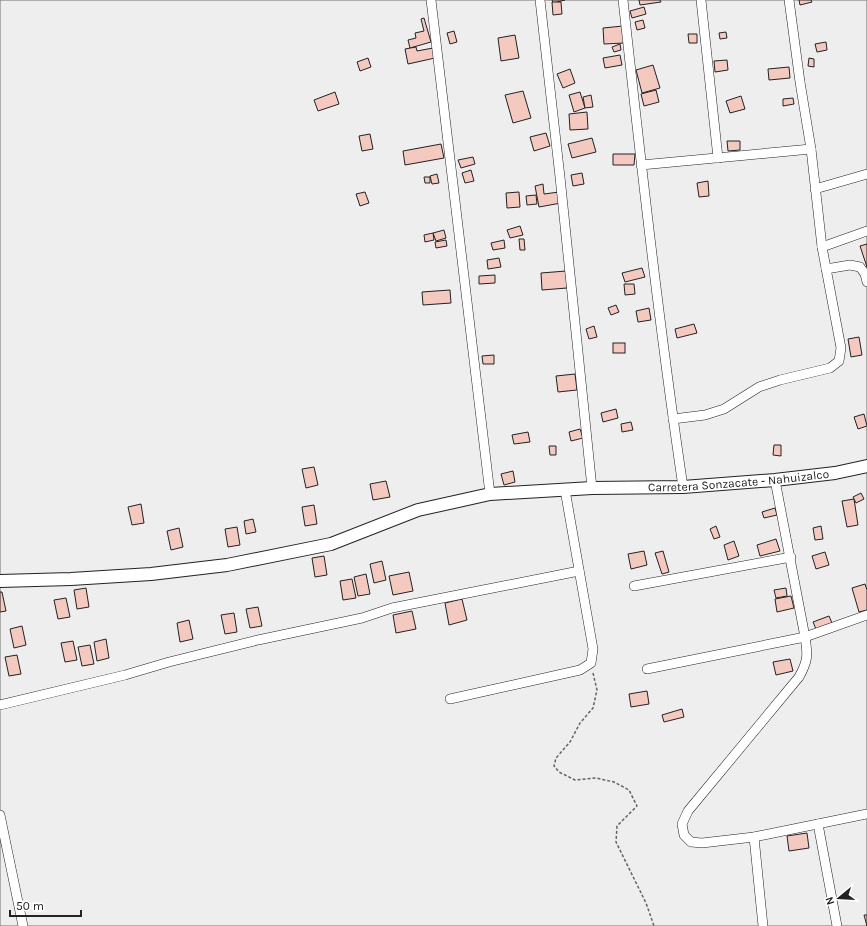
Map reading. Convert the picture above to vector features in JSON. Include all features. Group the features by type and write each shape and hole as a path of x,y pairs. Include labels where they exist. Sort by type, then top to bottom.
{"street":[{"path":"431,0 490,494"},
{"path":"540,0 592,488"},
{"path":"623,0 641,165 682,487"},
{"path":"701,0 718,158"},
{"path":"673,419 705,416 724,409 759,388 780,380 830,368 839,361 841,348 822,246 811,149 789,0"},
{"path":"641,165 811,149"},
{"path":"815,189 867,174"},
{"path":"822,246 867,231"},
{"path":"826,269 850,266 860,267 865,274 867,282"},
{"name":"Carretera Sonzacate - Nahuizalco","path":"0,581 151,574 227,565 331,544 418,510 490,494 592,488 682,487 775,480 835,473 867,466"},
{"path":"775,480 805,637 807,651 806,666 799,677 688,811 682,824 684,835 691,842 702,843 754,837 867,814"},
{"path":"450,699 580,670 590,663 593,649 565,490"},
{"path":"634,586 790,557"},
{"path":"0,705 125,675 168,662 258,640 362,618 392,608 580,571"},
{"path":"647,669 805,637 867,615"},
{"path":"0,815 23,926"},
{"path":"818,824 838,926"},
{"path":"754,837 763,926"}],"path":[{"path":"590,663 597,690 593,708 580,723 570,742 556,758 554,766 558,772 575,780 596,778 614,782 629,790 637,806 617,826 616,842 646,903 654,926"}],"shaded area":[{"path":"0,0 867,0 867,926 0,926"}],"building":[{"path":"552,0 565,0 553,3"},
{"path":"639,0 660,0 661,2 640,5"},
{"path":"799,0 811,0 812,2 800,5"},
{"path":"552,2 561,2 562,14 553,15"},
{"path":"644,7 646,14 632,18 630,11"},
{"path":"424,18 431,42 410,48 408,40 416,38 415,33 424,31 421,19"},
{"path":"643,20 645,28 637,30 635,22"},
{"path":"623,26 624,43 604,44 603,28"},
{"path":"454,31 457,42 450,44 447,33"},
{"path":"726,32 727,38 720,39 719,33"},
{"path":"688,34 697,34 697,43 689,43"},
{"path":"515,35 519,58 501,61 498,38"},
{"path":"826,42 827,50 817,52 815,44"},
{"path":"620,44 621,50 614,52 612,47"},
{"path":"416,47 417,51 433,48 435,58 408,64 405,49"},
{"path":"620,55 622,65 605,68 603,58"},
{"path":"368,58 371,67 360,71 357,62"},
{"path":"809,58 814,59 814,67 808,66"},
{"path":"727,60 728,70 715,72 714,61"},
{"path":"653,65 660,88 642,93 636,70"},
{"path":"789,67 790,78 769,80 768,69"},
{"path":"570,69 575,83 563,88 557,74"},
{"path":"656,90 659,102 644,106 641,94"},
{"path":"523,91 531,118 513,123 505,95"},
{"path":"335,92 339,104 318,111 314,100"},
{"path":"580,92 585,108 574,112 569,95"},
{"path":"591,95 593,107 585,108 583,97"},
{"path":"741,96 745,109 730,113 726,101"},
{"path":"793,98 794,104 783,106 783,99"},
{"path":"587,112 588,129 570,130 569,114"},
{"path":"546,133 550,146 534,151 530,137"},
{"path":"370,134 373,149 362,151 359,136"},
{"path":"592,138 596,152 572,158 568,144"},
{"path":"727,141 740,141 740,150 728,151"},
{"path":"441,144 444,158 405,165 403,151"},
{"path":"613,154 635,154 634,165 613,165"},
{"path":"473,157 475,164 461,168 458,160"},
{"path":"471,170 474,181 465,183 462,173"},
{"path":"582,173 584,184 573,186 571,175"},
{"path":"437,174 439,183 432,184 430,176"},
{"path":"424,177 430,177 430,183 425,183"},
{"path":"708,181 709,196 699,197 697,183"},
{"path":"543,184 544,194 559,192 561,203 539,207 535,186"},
{"path":"365,192 369,203 360,206 356,194"},
{"path":"519,192 520,207 507,208 506,193"},
{"path":"536,195 537,204 527,205 526,196"},
{"path":"520,226 523,235 510,238 507,230"},
{"path":"444,230 446,238 436,241 433,233"},
{"path":"433,233 434,240 425,242 424,235"},
{"path":"519,239 524,239 525,250 520,250"},
{"path":"446,240 447,246 436,248 435,242"},
{"path":"504,240 505,248 493,250 491,243"},
{"path":"867,244 867,267 860,246"},
{"path":"499,258 501,267 488,269 487,260"},
{"path":"642,268 645,277 625,282 622,273"},
{"path":"566,271 567,288 542,290 541,273"},
{"path":"495,275 495,283 479,284 479,276"},
{"path":"624,284 634,284 635,294 625,295"},
{"path":"450,290 451,303 423,305 422,292"},
{"path":"616,305 619,312 611,315 608,308"},
{"path":"649,308 651,320 638,322 636,311"},
{"path":"694,324 697,333 677,338 675,329"},
{"path":"594,326 597,337 589,339 586,329"},
{"path":"859,337 862,355 851,357 848,339"},
{"path":"613,343 625,343 625,353 613,353"},
{"path":"494,355 494,364 483,364 482,356"},
{"path":"575,374 577,390 558,392 556,376"},
{"path":"616,409 618,418 603,422 601,413"},
{"path":"864,414 867,426 858,429 854,417"},
{"path":"631,422 633,430 622,432 621,424"},
{"path":"580,429 583,438 571,441 569,432"},
{"path":"528,432 530,442 514,444 512,435"},
{"path":"774,445 781,445 781,456 773,455"},
{"path":"549,446 556,446 556,455 550,455"},
{"path":"314,467 318,485 306,488 302,469"},
{"path":"513,471 515,482 504,485 501,474"},
{"path":"386,481 390,497 373,500 370,484"},
{"path":"861,493 864,499 856,503 853,497"},
{"path":"854,499 858,525 847,527 842,501"},
{"path":"141,504 144,523 132,525 128,507"},
{"path":"314,505 317,524 305,526 302,507"},
{"path":"775,508 777,515 764,518 762,512"},
{"path":"253,519 256,532 246,534 244,521"},
{"path":"716,526 720,537 714,539 710,529"},
{"path":"821,526 823,539 815,540 813,528"},
{"path":"237,527 240,545 228,547 225,529"},
{"path":"179,528 183,547 171,550 167,531"},
{"path":"776,539 780,551 760,556 757,545"},
{"path":"734,541 739,556 728,560 724,545"},
{"path":"644,551 647,565 631,569 628,554"},
{"path":"663,551 669,572 662,574 655,553"},
{"path":"825,552 829,565 816,569 812,556"},
{"path":"324,556 327,575 315,577 312,558"},
{"path":"382,561 386,580 374,583 370,564"},
{"path":"409,572 413,591 393,595 389,576"},
{"path":"366,574 370,594 358,596 354,577"},
{"path":"352,579 356,598 343,600 340,581"},
{"path":"865,584 867,590 867,610 859,612 852,588"},
{"path":"86,588 89,607 77,609 74,590"},
{"path":"786,588 787,596 776,598 774,590"},
{"path":"0,592 2,592 6,611 0,612"},
{"path":"791,596 794,608 777,612 775,599"},
{"path":"66,598 70,617 58,619 54,600"},
{"path":"462,599 467,620 449,625 445,603"},
{"path":"258,607 262,626 250,628 246,609"},
{"path":"412,611 416,629 396,633 393,615"},
{"path":"234,613 237,632 225,634 221,615"},
{"path":"829,616 832,623 816,629 813,622"},
{"path":"189,620 193,639 180,642 177,623"},
{"path":"22,626 26,645 14,648 10,629"},
{"path":"106,639 109,658 97,661 94,642"},
{"path":"73,641 77,660 65,662 61,643"},
{"path":"90,645 94,664 82,666 78,647"},
{"path":"17,655 21,674 9,676 5,657"},
{"path":"790,659 793,671 776,675 773,662"},
{"path":"647,691 649,704 631,707 629,694"},
{"path":"682,709 684,717 664,722 662,715"},
{"path":"807,833 809,848 789,851 787,836"},
{"path":"864,915 867,915 867,926"}]}
